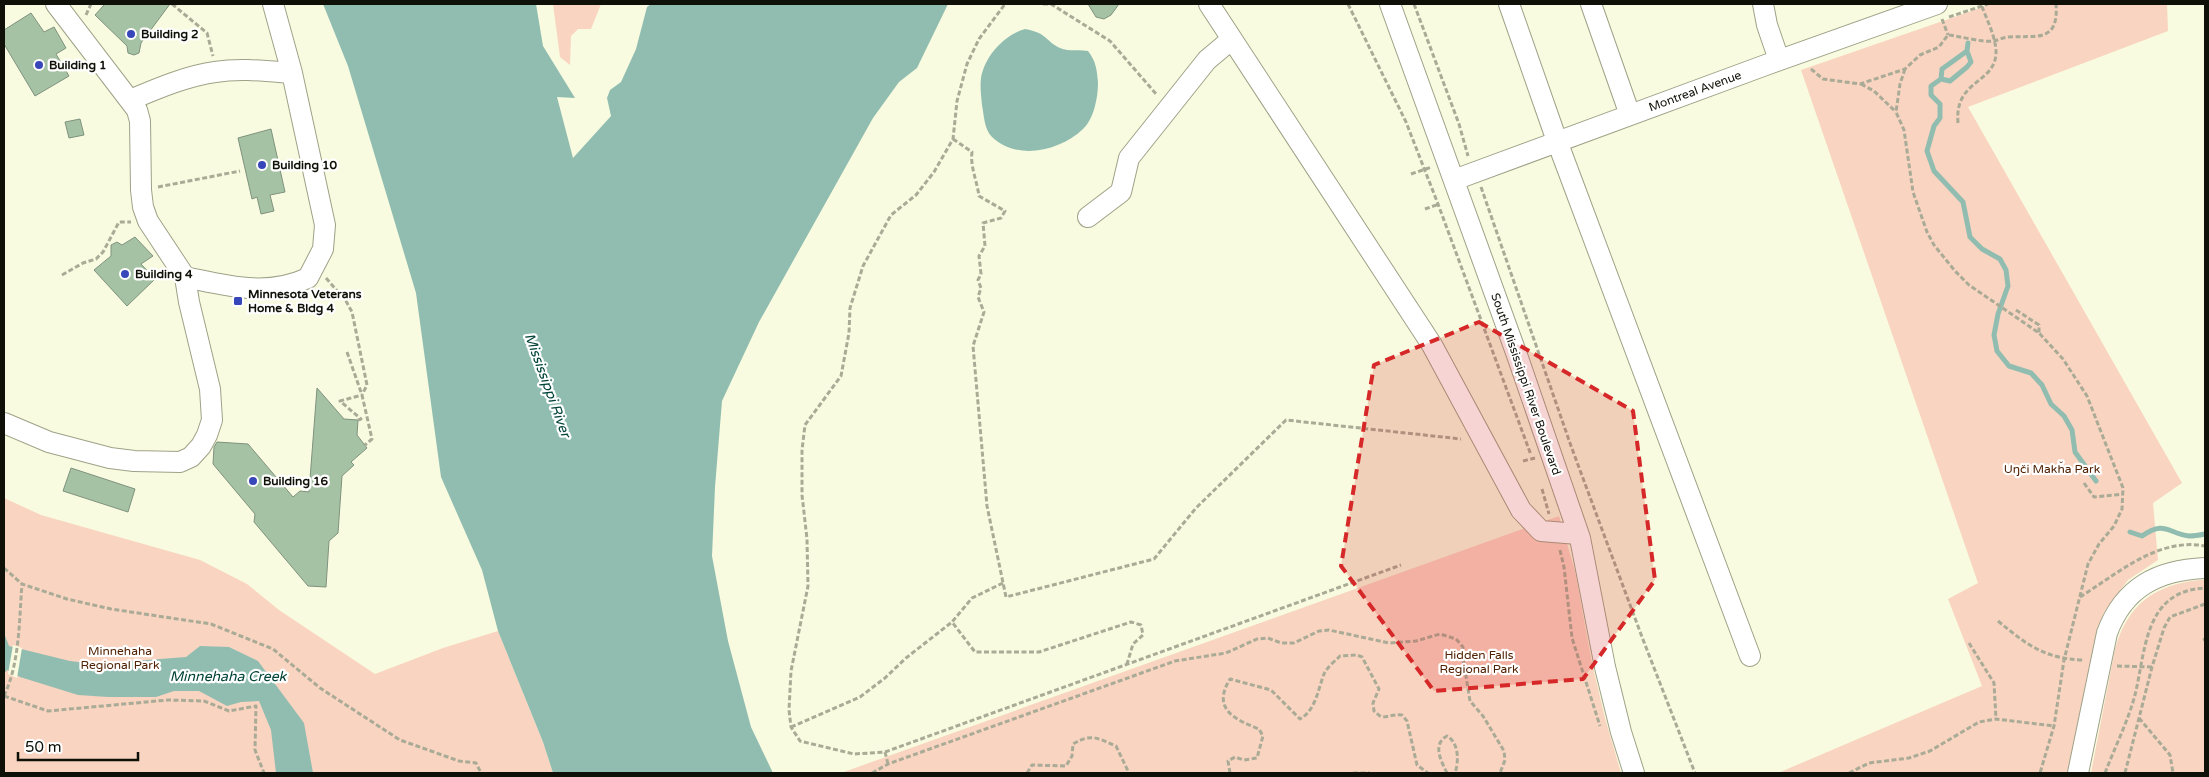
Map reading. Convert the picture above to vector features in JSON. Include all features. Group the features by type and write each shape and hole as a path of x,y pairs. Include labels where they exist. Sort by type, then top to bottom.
{"street":[{"path":"4,424 49,442 110,458 134,461 180,462 191,457 201,446 212,420 212,406 206,367 189,302 185,277 148,221 143,207 140,190 140,121 137,110 56,4"},
{"path":"185,277 241,288 268,289 308,278 323,249 324,225 292,73 273,4"},
{"path":"1209,4 1432,345 1521,510 1541,531 1578,534"},
{"name":"South Mississippi River Boulevard","path":"1390,4 1578,534 1608,677 1621,732 1634,773"},
{"path":"1509,4 1557,141 1750,656"},
{"path":"1590,4 1630,115"},
{"path":"1763,4 1767,25 1779,60"},
{"name":"Montreal Avenue","path":"1454,180 1937,4"},
{"path":"1088,217 1121,192 1129,158 1207,60 1232,39"},
{"path":"130,100 155,90 214,72 247,70 292,73"},
{"path":"2078,773 2107,633 2113,616 2124,602 2151,580 2171,571 2205,568"}],"path":[{"path":"172,4 207,33 213,53 214,72"},
{"path":"1005,4 979,39 967,64 957,101 953,140 934,172 916,195 891,215 868,257 850,308 849,333 841,376 805,425 802,450 802,495 807,539 808,586 791,671 789,710 791,727 800,741 854,754 885,752 1401,566"},
{"path":"1043,4 1050,4 1110,41 1157,96 1173,105"},
{"path":"1348,4 1406,122 1535,466"},
{"path":"1414,4 1459,124 1468,155 1476,171 1571,446 1642,637 1696,773"},
{"path":"1958,123 1958,107 1964,92 1992,67 1996,54 1994,42 1981,4"},
{"path":"1860,84 1905,69 1920,56 1939,47 1948,35 1994,42 2009,37 2036,38 2042,36 2052,27 2056,4"},
{"path":"1811,69 1823,79 1860,84 1874,91 1896,112 1904,130 1913,192 1926,232 1934,246 1955,271 1988,300 2039,334 2063,359 2087,396 2123,488 2122,509 2114,526 2099,544 2088,564 2064,660 2054,726 2040,773"},
{"path":"1896,112 1900,84 1905,69"},
{"path":"953,140 972,152 971,164 975,172 979,196 1005,211 1002,218 983,223 985,246 979,256 981,274 978,280 981,288 978,296 984,312 973,346 987,506 1006,597 1154,559 1196,508 1286,420 1461,439"},
{"path":"140,190 240,170"},
{"path":"1411,174 1423,170"},
{"path":"1425,209 1438,204"},
{"path":"62,275 96,258 103,252 119,222 148,221"},
{"path":"2016,310 2039,325 2039,334"},
{"path":"347,352 362,395 372,439 365,445"},
{"path":"358,420 361,419 340,401 362,395"},
{"path":"1523,461 1532,458"},
{"path":"1540,480 1549,511 1547,521 1553,532 1564,566 1572,638 1600,728"},
{"path":"2084,483 2094,497 2123,494"},
{"path":"2080,597 2139,560 2173,547 2205,546"},
{"path":"4,568 22,584 67,599 102,607 211,624 264,645 273,649 320,688 400,740 476,764 481,773"},
{"path":"791,727 860,697 952,622 972,598 1003,583"},
{"path":"22,584 11,682 4,696 48,711 168,700 204,701 230,711 256,706 255,750 264,773"},
{"path":"2105,773 2134,695 2149,630 2156,615 2176,596 2190,590 2205,588"},
{"path":"2124,773 2164,628 2170,617 2205,604"},
{"path":"1998,621 2023,642 2040,652 2064,660 2086,660"},
{"path":"952,622 975,652 1039,652 1131,622 1141,625 1143,635 1133,644 1127,664"},
{"path":"872,773 888,764 1175,661 1226,653 1257,638 1294,643 1319,631 1330,630 1389,643 1416,641 1440,634 1456,639 1463,646 1463,658 1470,701 1483,716 1504,751 1505,760 1500,773"},
{"path":"1969,643 1994,684 1996,718"},
{"path":"1230,773 1228,760 1235,756 1244,760 1257,758 1263,736 1259,729 1238,721 1225,709 1223,691 1230,679 1271,690 1300,718 1306,715 1317,697 1325,672 1340,656 1357,655 1362,657 1379,689 1373,703 1374,711 1381,718 1388,718 1395,714 1402,715 1407,721 1417,764 1428,773"},
{"path":"2116,666 2152,667"},
{"path":"1849,773 1869,763 1909,758 1930,751 1979,722 1996,718 2054,726"},
{"path":"2139,718 2170,755 2173,773"},
{"path":"1027,773 1032,765 1066,766 1072,756 1073,744 1086,736 1095,737 1116,746 1129,773"},
{"path":"1446,773 1439,756 1438,746 1442,738 1447,736 1452,738 1456,748 1458,766 1456,773"},
{"path":"885,752 888,764"},
{"path":"1354,773 1370,773"}],"highlighted area":[{"path":"1479,322 1633,411 1655,580 1583,679 1434,691 1341,566 1374,365"}],"green space":[{"path":"553,4 601,4 591,29 578,29 571,36 570,65 560,57"},
{"name":"Uŋči Makȟa Park","path":"1992,4 2167,4 2168,31 1968,107 2182,483 2153,503 2158,560 2128,580 2104,612 2095,646 2069,773 1778,773 1982,686 1948,599 1978,583 1801,70"},
{"name":"Minnehaha Regional Park","path":"4,498 41,515 200,560 247,584 279,610 375,674 443,648 498,631 543,742 553,773 4,773"},
{"name":"Hidden Falls Regional Park","path":"1559,516 1575,571 1592,663 1605,718 1621,773 841,773"},
{"path":"2205,580 2205,773 2091,773 2115,649 2127,620 2135,609 2156,592"}],"water":[{"name":"Mississippi River","path":"323,4 536,4 543,46 575,98 557,97 573,158 611,116 607,98 610,90 621,82 636,49 647,7 651,4 948,4 917,68 899,82 873,118 759,322 722,401 712,556 728,641 751,727 773,773 553,773 543,742 498,631 482,570 441,477 416,293 348,66"},
{"path":"1025,29 1042,35 1060,48 1088,51 1094,62 1098,83 1093,114 1083,129 1074,137 1051,148 1026,151 1002,144 989,134 982,105 981,88 983,70 991,54 1003,41"},
{"name":"Minnehaha Creek","path":"4,633 9,646 70,661 95,664 186,657 200,646 229,647 258,661 304,723 313,773 276,773 271,730 259,701 241,702 227,706 199,691 174,691 156,697 78,695 20,677 7,670 4,674"}],"pier":[{"path":"13,645 22,648 17,678 8,674"}],"building":[{"name":"Building 2","path":"105,4 170,4 141,43 139,53 134,55 128,53 127,46 95,15"},
{"path":"1088,4 1119,4 1111,15 1104,19 1096,17"},
{"name":"Building 1","path":"31,13 44,32 54,27 66,48 56,54 69,76 35,96 4,44 4,30"},
{"path":"80,119 84,135 69,138 65,122"},
{"name":"Building 10","path":"271,129 285,192 270,195 274,211 261,214 257,197 252,199 238,138"},
{"name":"Building 4","path":"135,237 153,256 141,264 155,279 127,306 94,270 111,256 111,245 117,242 122,245"},
{"name":"Building 16","path":"317,388 344,419 358,420 357,435 367,448 351,462 354,465 342,476 338,533 329,541 326,587 308,586 254,522 255,514 213,464 214,447 217,442 248,444 293,497 300,491 309,492"},
{"path":"71,468 135,489 128,512 63,491"}],"waterway":[{"path":"1968,43 1967,51 1971,62 1967,67 1950,81 1941,79 1931,86 1931,95 1940,104 1940,118 1934,126 1927,151 1934,171 1963,202 1970,237 1982,249 2000,259 2006,270 2008,286 1998,314 1994,335 1997,351 2009,366 2031,373 2042,385 2051,404 2064,416 2072,430 2075,452 2096,481"},
{"path":"1941,79 1942,69 1967,51"},
{"path":"2130,532 2142,536 2150,531 2161,528 2189,536 2205,534"}],"place":[{"name":"Building 2","path":"131,34"},
{"name":"Building 1","path":"39,65"},
{"name":"Building 10","path":"262,165"},
{"name":"Building 4","path":"125,274"},
{"name":"Minnesota Veterans Home & Bldg 4","path":"238,301"},
{"name":"Building 16","path":"253,481"}]}
